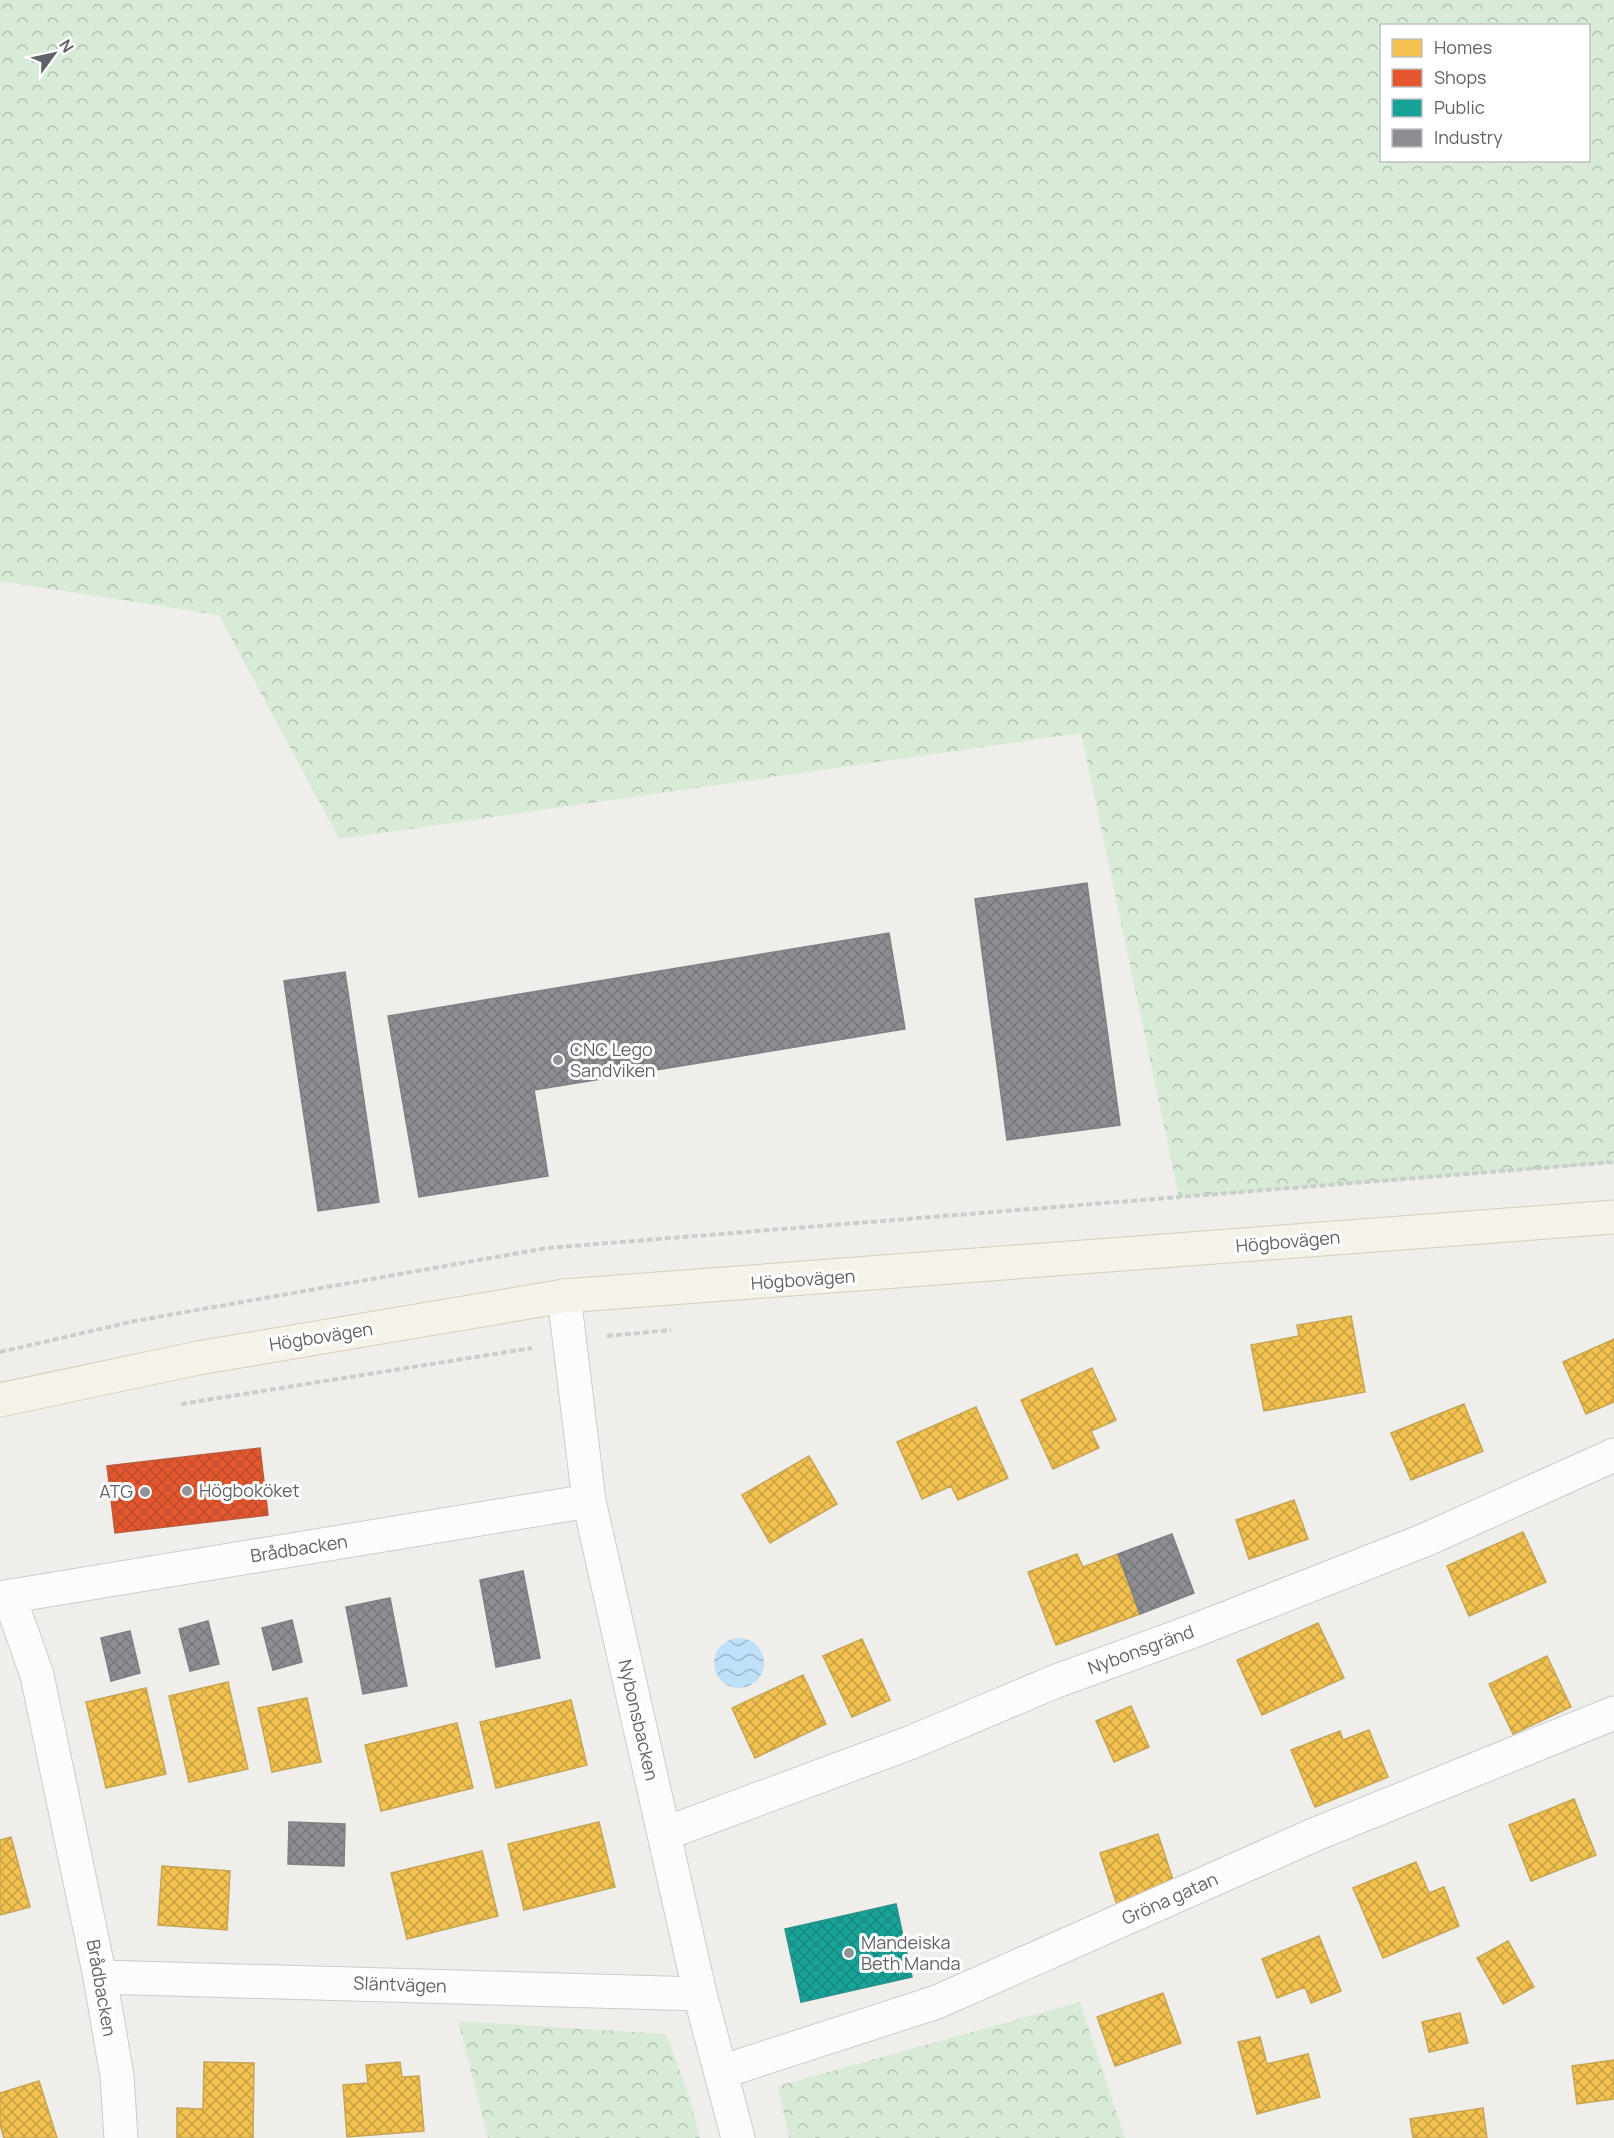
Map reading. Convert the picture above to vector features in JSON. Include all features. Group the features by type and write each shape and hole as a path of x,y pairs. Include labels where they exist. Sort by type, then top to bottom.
{"main road":[{"name":"Högbovägen","path":"0,1400 198,1358 564,1296 1614,1217"}],"street":[{"name":"Nybonsbacken","path":"564,1296 589,1501 700,1994 738,2138"},
{"name":"Nybonsgränd","path":"664,1834 912,1742 1054,1682 1425,1540 1614,1455"},
{"name":"Brådbacken","path":"121,2138 117,2076 100,1977 37,1675 5,1597 589,1501"},
{"name":"Gröna gatan","path":"721,2072 937,2002 1316,1834 1614,1713"},
{"name":"Släntvägen","path":"100,1977 700,1994"}],"path":[{"path":"169,1406 619,1334 678,1329"}],"green space":[{"path":"0,0 1614,0 1614,1163 1179,1197 1081,733 339,839 219,615 0,581"},
{"path":"1080,2002 1125,2138 789,2138 778,2086"},
{"path":"458,2021 666,2034 689,2096 700,2138 488,2138"}],"water":[{"path":"739,1638 748,1640 759,1649 764,1663 762,1672 753,1683 739,1688 730,1686 719,1677 714,1663 716,1654 725,1643"}],"building: Homes":[{"path":"1351,1316 1365,1392 1264,1411 1251,1345 1299,1336 1297,1325"},
{"path":"1614,1339 1614,1402 1586,1414 1563,1362"},
{"path":"1092,1368 1116,1420 1091,1431 1099,1448 1053,1469 1021,1400"},
{"path":"1464,1404 1483,1451 1411,1480 1391,1433"},
{"path":"976,1407 1008,1478 958,1500 951,1486 922,1499 897,1442"},
{"path":"809,1456 837,1504 770,1543 742,1495"},
{"path":"1294,1500 1308,1539 1249,1559 1236,1520"},
{"path":"1523,1532 1546,1582 1469,1616 1447,1566"},
{"path":"1077,1554 1083,1567 1118,1554 1140,1614 1056,1645 1028,1572"},
{"path":"1318,1623 1344,1678 1262,1715 1237,1660"},
{"path":"862,1639 890,1700 852,1717 823,1656"},
{"path":"1547,1656 1571,1707 1513,1734 1489,1684"},
{"path":"803,1675 826,1724 755,1758 732,1708"},
{"path":"228,1682 248,1769 189,1782 169,1696"},
{"path":"146,1688 166,1774 106,1788 86,1702"},
{"path":"307,1698 321,1762 272,1772 258,1708"},
{"path":"571,1700 587,1765 496,1788 480,1722"},
{"path":"1131,1706 1149,1747 1114,1762 1096,1721"},
{"path":"457,1723 473,1788 381,1811 365,1745"},
{"path":"1369,1730 1388,1777 1315,1807 1291,1750 1340,1731 1343,1740"},
{"path":"1574,1799 1596,1855 1531,1881 1509,1825"},
{"path":"599,1822 615,1887 524,1910 508,1844"},
{"path":"1158,1834 1175,1886 1117,1905 1100,1853"},
{"path":"11,1837 30,1907 0,1915 0,1840"},
{"path":"482,1851 498,1916 407,1939 391,1873"},
{"path":"1416,1862 1429,1893 1444,1887 1459,1926 1383,1958 1353,1888"},
{"path":"162,1866 230,1871 227,1930 158,1925"},
{"path":"1319,1936 1341,1991 1311,2003 1305,1987 1277,1998 1262,1959"},
{"path":"1508,1941 1534,1987 1503,2004 1477,1958"},
{"path":"1163,1993 1181,2043 1115,2066 1097,2017"},
{"path":"1460,2013 1468,2043 1429,2052 1422,2022"},
{"path":"1260,2037 1267,2064 1308,2054 1320,2097 1257,2114 1238,2042"},
{"path":"1614,2060 1614,2099 1577,2104 1572,2066"},
{"path":"204,2062 254,2063 253,2138 177,2138 177,2108 203,2109"},
{"path":"400,2062 402,2077 419,2076 424,2131 347,2137 343,2085 368,2083 366,2065"},
{"path":"39,2081 57,2138 4,2138 0,2125 0,2093"},
{"path":"1483,2108 1487,2138 1413,2138 1410,2119"}],"building: Shops":[{"name":"Högboköket","path":"260,1448 268,1515 115,1533 107,1466"}],"building: Public":[{"name":"Mandeiska Beth Manda","path":"896,1904 912,1977 801,2002 785,1929"}],"building: Industry":[{"path":"1087,883 1120,1125 1007,1140 975,899"},
{"name":"CNC Lego Sandviken","path":"889,933 905,1029 534,1090 548,1176 419,1197 388,1016"},
{"path":"345,972 379,1202 318,1211 284,981"},
{"path":"1172,1534 1194,1593 1140,1614 1118,1554"},
{"path":"523,1571 540,1658 496,1667 480,1580"},
{"path":"390,1598 407,1686 363,1694 346,1607"},
{"path":"292,1620 302,1662 273,1670 262,1628"},
{"path":"208,1621 219,1664 190,1671 179,1629"},
{"path":"130,1631 140,1673 111,1681 101,1638"},
{"path":"289,1822 345,1824 344,1866 288,1864"}],"place":[{"name":"CNC Lego Sandviken","path":"558,1060"},
{"name":"Högboköket","path":"187,1491"},
{"name":"ATG","path":"145,1492"},
{"name":"Mandeiska Beth Manda","path":"849,1953"}]}
